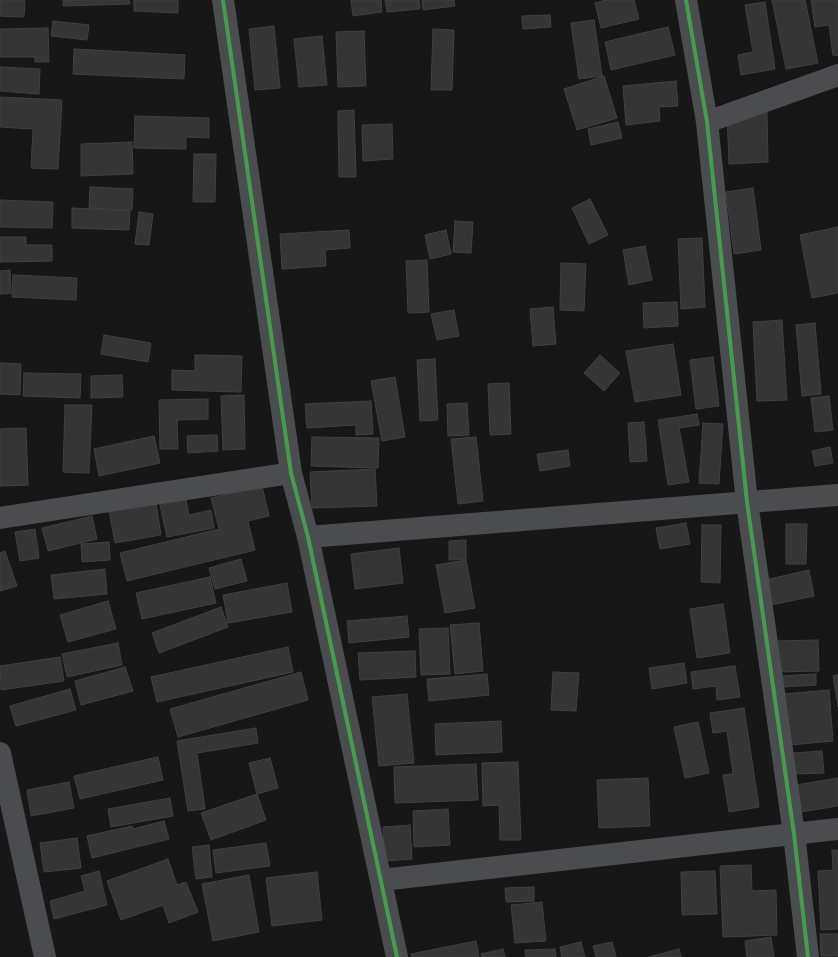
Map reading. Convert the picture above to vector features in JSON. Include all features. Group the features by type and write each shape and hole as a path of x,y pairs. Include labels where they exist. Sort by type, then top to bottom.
{"street":[{"path":"223,0 291,474 308,537 397,957"},
{"path":"686,0 707,122 747,502 794,834 808,957"},
{"path":"707,122 838,75"},
{"path":"0,518 291,474"},
{"path":"308,537 838,495"},
{"path":"0,753 45,957"},
{"path":"381,880 838,829"}],"building":[{"path":"0,0 25,0 24,17 0,16"},
{"path":"63,0 129,0 130,4 63,6"},
{"path":"134,0 178,0 178,13 134,11"},
{"path":"351,0 381,0 382,12 353,16"},
{"path":"385,0 419,0 420,9 387,12"},
{"path":"422,0 454,0 455,6 423,10"},
{"path":"606,0 634,0 639,19 601,28 595,3"},
{"path":"772,0 805,0 818,63 786,69"},
{"path":"811,0 838,0 838,55 833,56 829,25 815,27"},
{"path":"765,2 775,69 741,75 738,55 753,52 745,5"},
{"path":"550,15 551,27 523,29 522,16"},
{"path":"594,20 602,76 579,79 571,23"},
{"path":"53,21 89,25 87,40 51,36"},
{"path":"274,26 280,88 255,90 249,29"},
{"path":"668,27 675,55 611,70 605,42"},
{"path":"48,28 49,62 35,62 35,57 0,57 0,29"},
{"path":"433,29 454,30 452,90 431,90"},
{"path":"364,31 366,86 338,87 336,32"},
{"path":"322,36 327,85 299,87 294,39"},
{"path":"74,49 185,55 184,79 73,74"},
{"path":"0,67 40,69 39,94 0,91"},
{"path":"604,76 617,118 577,130 564,89"},
{"path":"676,81 678,106 659,107 660,121 626,125 623,86"},
{"path":"0,97 62,100 58,169 31,168 33,129 0,127"},
{"path":"354,110 356,177 339,177 338,111"},
{"path":"767,112 768,162 729,164 727,113"},
{"path":"135,116 209,118 209,138 186,137 186,149 134,148"},
{"path":"618,122 622,138 591,145 588,129"},
{"path":"392,124 393,159 363,161 362,125"},
{"path":"132,142 133,174 81,176 81,144"},
{"path":"194,154 216,154 215,202 193,202"},
{"path":"90,187 133,189 132,210 89,208"},
{"path":"753,188 761,250 734,254 726,192"},
{"path":"590,199 608,235 589,244 572,208"},
{"path":"0,200 53,202 52,228 0,227"},
{"path":"72,208 130,211 129,230 72,228"},
{"path":"139,212 153,214 149,245 135,244"},
{"path":"455,221 473,222 471,253 453,252"},
{"path":"838,227 838,293 812,298 800,235"},
{"path":"349,230 350,248 325,250 326,266 282,269 280,234"},
{"path":"446,230 451,254 430,259 425,235"},
{"path":"0,237 26,237 26,245 52,245 52,261 0,262"},
{"path":"702,238 705,307 681,309 678,239"},
{"path":"645,246 652,280 629,285 623,250"},
{"path":"427,260 429,312 408,313 406,261"},
{"path":"561,263 586,264 584,311 560,310"},
{"path":"10,270 11,293 0,294 0,271"},
{"path":"13,275 77,278 76,300 12,297"},
{"path":"677,302 678,326 644,328 643,303"},
{"path":"553,307 556,344 533,346 530,309"},
{"path":"454,310 459,336 437,340 431,314"},
{"path":"782,320 787,400 757,401 753,322"},
{"path":"815,323 821,394 802,396 796,325"},
{"path":"104,335 151,343 148,362 101,354"},
{"path":"673,344 681,395 635,402 626,351"},
{"path":"195,355 242,356 241,392 172,390 172,370 195,371"},
{"path":"600,355 620,373 604,391 584,373"},
{"path":"713,357 719,406 696,409 690,360"},
{"path":"435,359 438,420 420,421 417,360"},
{"path":"0,363 21,364 20,395 0,394"},
{"path":"24,373 81,374 80,398 23,396"},
{"path":"122,375 123,397 91,398 91,376"},
{"path":"395,377 405,437 382,441 371,381"},
{"path":"509,383 511,434 490,435 488,384"},
{"path":"244,395 245,449 223,450 221,396"},
{"path":"829,396 833,430 815,432 811,398"},
{"path":"208,399 208,419 177,420 178,449 160,449 159,400"},
{"path":"371,401 373,434 356,435 356,425 307,428 305,404"},
{"path":"467,403 469,435 448,436 447,404"},
{"path":"65,405 92,405 89,473 63,472"},
{"path":"697,414 699,425 679,428 689,482 668,485 658,420"},
{"path":"644,422 647,461 630,462 628,423"},
{"path":"703,423 723,424 719,484 699,483"},
{"path":"26,428 28,485 0,486 0,429"},
{"path":"217,435 218,451 188,453 187,436"},
{"path":"154,436 160,463 99,476 94,449"},
{"path":"312,437 379,438 378,468 311,466"},
{"path":"476,437 483,501 458,504 451,439"},
{"path":"830,447 833,463 815,466 812,451"},
{"path":"568,450 570,466 540,471 537,454"},
{"path":"375,469 377,506 312,508 310,472"},
{"path":"262,486 269,516 248,521 255,550 127,581 120,553 219,529 211,498"},
{"path":"186,500 189,515 211,510 214,528 167,537 160,505"},
{"path":"156,503 161,535 115,543 109,511"},
{"path":"92,516 97,539 48,551 42,528"},
{"path":"686,523 690,544 660,549 656,528"},
{"path":"786,524 807,524 806,564 786,564"},
{"path":"702,525 721,525 720,583 701,582"},
{"path":"35,529 39,558 20,561 15,532"},
{"path":"466,540 466,559 449,560 449,541"},
{"path":"109,542 110,560 82,562 81,544"},
{"path":"399,548 403,583 355,589 351,554"},
{"path":"5,551 17,586 0,591 0,553"},
{"path":"241,559 247,581 215,589 209,568"},
{"path":"466,560 475,608 445,613 436,565"},
{"path":"105,569 107,594 54,599 51,575"},
{"path":"809,570 814,596 766,606 761,581"},
{"path":"210,577 216,603 142,619 136,593"},
{"path":"287,583 292,612 228,623 223,595"},
{"path":"108,601 116,629 68,642 60,615"},
{"path":"723,604 730,653 697,658 690,609"},
{"path":"221,607 228,627 159,653 152,633"},
{"path":"407,616 409,637 349,643 347,621"},
{"path":"479,623 483,671 455,674 450,625"},
{"path":"448,628 450,674 421,675 419,629"},
{"path":"818,640 819,671 774,672 773,641"},
{"path":"118,643 122,665 67,677 62,654"},
{"path":"288,647 293,672 157,702 151,677"},
{"path":"415,651 416,677 360,680 358,653"},
{"path":"60,657 64,681 1,690 0,666"},
{"path":"684,663 687,683 652,689 649,668"},
{"path":"735,666 740,697 717,700 716,686 693,689 691,672"},
{"path":"125,667 133,691 81,705 75,681"},
{"path":"301,672 308,700 178,737 170,709"},
{"path":"553,672 579,673 576,711 551,710"},
{"path":"487,674 489,695 429,701 427,679"},
{"path":"816,674 816,685 783,687 782,676"},
{"path":"838,675 838,707 833,676"},
{"path":"70,689 76,710 16,726 10,706"},
{"path":"829,690 833,741 789,745 784,694"},
{"path":"407,694 414,763 379,766 372,697"},
{"path":"744,708 759,807 729,812 723,775 733,774 727,731 713,733 710,713"},
{"path":"501,721 502,752 436,755 435,724"},
{"path":"698,722 709,773 685,778 674,727"},
{"path":"256,728 258,743 197,753 205,809 188,811 177,741"},
{"path":"822,751 824,773 794,774 793,753"},
{"path":"158,757 163,780 80,799 74,776"},
{"path":"270,758 278,788 257,794 249,763"},
{"path":"518,762 521,840 500,840 499,805 483,806 482,763"},
{"path":"476,764 478,800 395,803 394,767"},
{"path":"648,778 650,826 599,828 597,780"},
{"path":"838,778 838,806 800,812 796,785"},
{"path":"69,782 74,808 31,816 27,790"},
{"path":"257,794 266,820 211,840 201,813"},
{"path":"170,798 173,816 111,827 108,809"},
{"path":"448,809 450,845 414,847 413,811"},
{"path":"164,821 169,839 92,858 87,836 132,826 133,829"},
{"path":"410,825 412,859 385,861 383,827"},
{"path":"77,838 81,868 44,872 40,843"},
{"path":"266,843 270,866 216,873 213,850"},
{"path":"209,845 212,877 196,879 192,847"},
{"path":"832,850 838,850 838,929 821,930 818,871 833,870"},
{"path":"168,859 177,885 186,882 198,912 169,923 163,905 121,920 107,881"},
{"path":"751,865 752,891 776,890 777,935 723,937 720,866"},
{"path":"99,871 107,905 54,919 50,901 85,891 81,876"},
{"path":"715,871 717,914 682,915 681,872"},
{"path":"317,872 322,920 272,926 266,878"},
{"path":"249,875 259,932 213,941 202,884"},
{"path":"534,887 534,901 506,902 505,888"},
{"path":"542,902 546,941 515,943 511,905"},
{"path":"820,934 838,934 838,956 821,956"},
{"path":"771,937 774,957 747,957 745,941"},
{"path":"476,941 479,957 412,957 411,954"},
{"path":"581,942 585,957 562,957 560,947"},
{"path":"612,942 616,957 596,957 593,946"},
{"path":"503,949 505,957 482,957 481,954"},
{"path":"555,949 556,957 526,957 525,950"},
{"path":"679,949 681,957 648,957"}],"cycle path":[{"path":"223,0 291,473 308,537 397,957"},
{"path":"686,0 707,122 747,502 794,834 808,957"}]}
